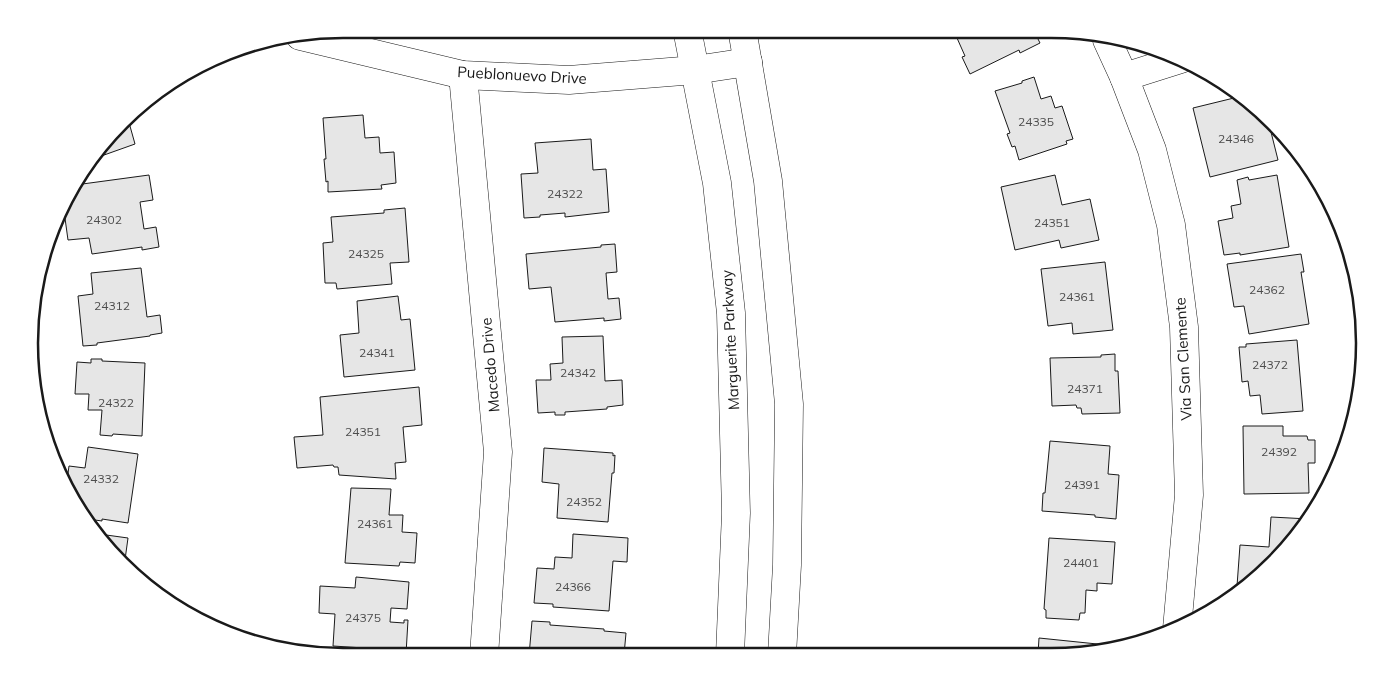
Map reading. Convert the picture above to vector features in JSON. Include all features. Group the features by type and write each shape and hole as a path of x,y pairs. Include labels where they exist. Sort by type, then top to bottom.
{"street":[{"name":"Marguerite Parkway","path":"689,38 717,183 731,313 736,513 730,648"},
{"path":"744,38 768,181 790,404 787,565 782,648"},
{"name":"Pueblonuevo Drive","path":"313,39 463,75 569,80 695,70 748,62"},
{"name":"Via San Clemente","path":"1107,42 1124,77 1152,150 1170,224 1184,327 1188,496 1178,620"},
{"path":"1124,77 1171,62"},
{"name":"Macedo Drive","path":"463,75 498,452 485,648"}],"building":[{"path":"957,38 1038,38 1040,43 1020,53 1019,50 970,74 962,57 965,56"},
{"path":"1034,77 1041,99 1051,96 1055,108 1062,106 1073,139 1066,141 1067,144 1019,160 1015,146 1012,147 1007,134 1010,133 995,91 1022,83 1022,81"},
{"path":"1233,98 1253,113 1271,131 1278,160 1210,177 1193,108"},
{"path":"363,115 365,138 379,137 380,153 394,152 396,183 381,185 382,189 328,192 324,159 326,159 323,118"},
{"path":"130,124 135,144 102,156"},
{"path":"591,139 593,170 606,169 609,212 565,217 565,213 524,218 521,174 538,173 535,143"},
{"path":"149,175 153,200 140,202 144,229 156,227 159,247 142,250 142,247 92,254 89,238 68,240 65,217 82,184"},
{"path":"1055,175 1062,205 1090,199 1099,240 1061,248 1059,240 1015,250 1001,187"},
{"path":"1277,175 1289,247 1240,255 1240,253 1224,255 1218,221 1233,218 1231,206 1241,204 1237,180 1248,177 1249,180"},
{"path":"405,208 409,262 390,263 392,284 337,289 336,283 325,283 323,243 333,242 331,217 384,213 384,210"},
{"path":"615,244 617,272 606,273 608,299 619,298 621,319 604,321 604,318 555,322 551,287 529,289 526,254"},
{"path":"1301,254 1304,272 1301,272 1309,324 1249,334 1244,306 1234,307 1227,264"},
{"path":"1105,262 1113,330 1073,334 1072,323 1048,326 1041,269"},
{"path":"141,268 147,317 160,315 162,333 83,346 78,296 93,294 91,273"},
{"path":"398,296 401,320 410,319 415,370 344,377 340,335 359,333 357,301"},
{"path":"603,336 605,381 622,380 623,405 607,407 607,409 565,412 565,415 555,415 555,412 538,413 536,380 551,380 550,364 563,363 562,337"},
{"path":"1297,340 1303,411 1262,414 1260,395 1250,396 1248,381 1242,382 1239,347 1246,347 1246,344"},
{"path":"1115,354 1115,371 1118,371 1120,413 1082,414 1081,408 1077,408 1076,405 1052,406 1050,358 1101,357 1101,355"},
{"path":"91,359 145,363 142,436 100,435 102,410 88,410 89,394 75,394 77,362 91,363"},
{"path":"419,387 422,425 403,427 406,462 395,463 396,479 339,475 338,467 333,465 297,468 294,437 323,435 320,397"},
{"path":"1243,426 1283,426 1283,436 1307,436 1308,440 1315,440 1315,463 1308,463 1309,493 1244,494"},
{"path":"1050,441 1110,446 1108,474 1119,475 1116,519 1095,517 1095,515 1042,511"},
{"path":"88,447 138,454 128,523 102,519 102,521 95,520 78,495 68,474 69,466 85,468"},
{"path":"544,448 613,453 613,456 615,455 608,522 557,518 559,484 542,482"},
{"path":"351,488 391,489 389,515 403,515 402,532 417,533 415,563 400,562 399,566 345,563"},
{"path":"1271,517 1300,519 1281,544 1253,572 1237,584 1240,545 1269,547"},
{"path":"573,534 628,538 627,562 613,561 609,611 553,607 553,604 534,603 537,568 554,569 555,557 572,558"},
{"path":"106,535 128,538 125,556"},
{"path":"1049,538 1115,542 1112,584 1097,583 1097,591 1086,590 1085,613 1080,613 1079,620 1046,618 1046,610 1044,609"},
{"path":"356,577 409,582 407,609 391,608 390,622 404,623 404,620 408,620 406,648 333,646 335,614 319,613 320,586 355,588"},
{"path":"532,621 550,622 550,625 604,629 604,631 626,633 625,648 530,648"},
{"path":"1039,638 1098,644 1071,647 1038,648"}]}
